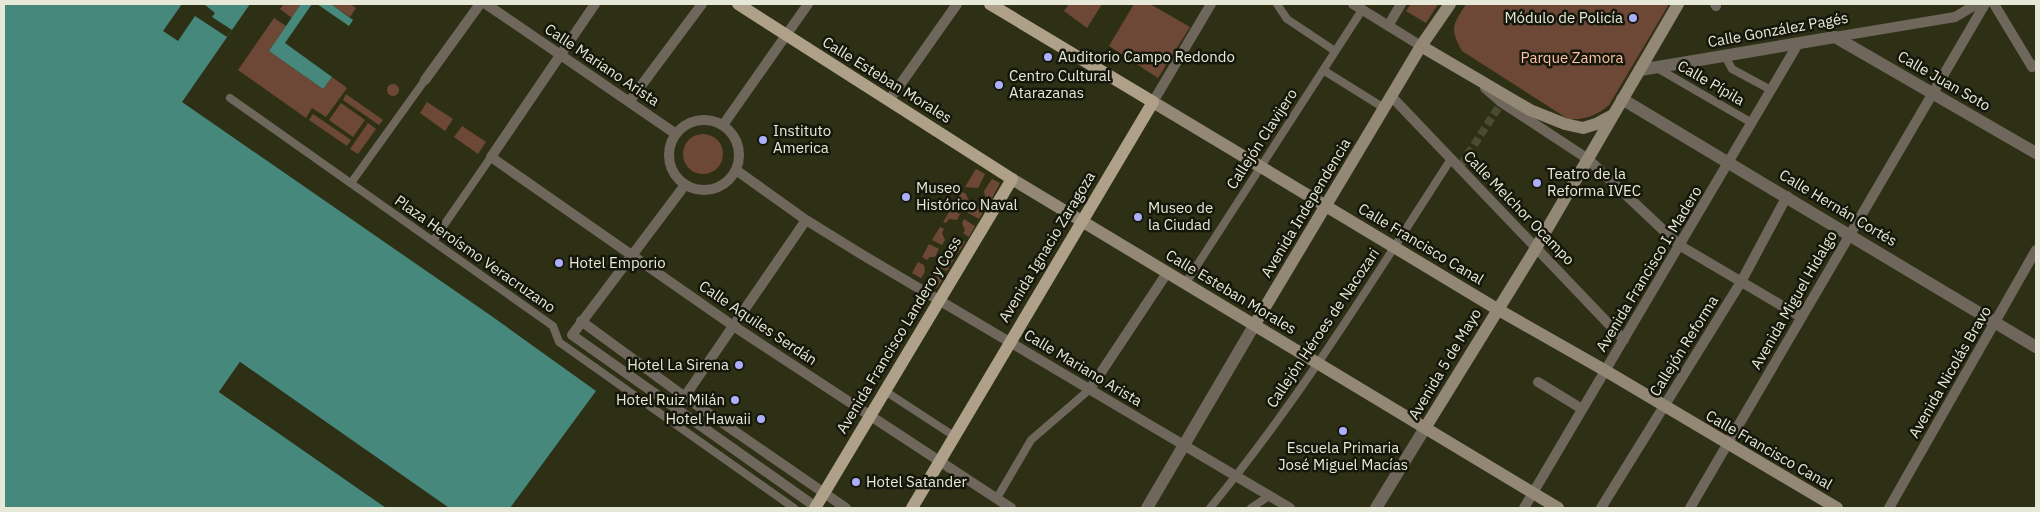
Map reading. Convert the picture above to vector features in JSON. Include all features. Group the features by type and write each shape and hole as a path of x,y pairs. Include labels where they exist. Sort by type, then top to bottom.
{"main road":[{"name":"Calle Esteban Morales","path":"738,4 890,99 1012,179 1185,284 1319,362 1558,508"},
{"name":"Calle Francisco Canal","path":"990,4 1497,309 1606,371 1837,508"},
{"name":"Avenida Independencia","path":"1255,324 1421,46 1450,4"},
{"name":"Avenida 5 de Mayo","path":"1425,428 1536,248 1678,4"},
{"path":"1421,46 1530,110 1565,124 1583,128 1596,124 1612,115"},
{"name":"Avenida Ignacio Zaragoza","path":"916,507 939,459 1153,102"},
{"name":"Avenida Francisco Landero y Coss","path":"815,508 1012,179"}],"street":[{"path":"351,183 480,4"},
{"name":"Calle Mariano Arista","path":"486,4 676,134"},
{"path":"433,241 595,4"},
{"path":"629,102 702,4"},
{"path":"723,125 808,4"},
{"path":"890,99 957,4"},
{"name":"Avenida Ignacio Zaragoza","path":"1153,102 1211,4"},
{"path":"1276,4 1287,19 1335,51"},
{"path":"1352,4 1421,46"},
{"path":"1388,26 1401,4"},
{"name":"Calle González Pagés","path":"1640,70 1955,17 1977,4"},
{"name":"Avenida Miguel Hidalgo","path":"1690,508 1985,4"},
{"path":"1994,4 2034,66"},
{"name":"Callejón Clavijero","path":"1185,284 1362,10"},
{"name":"Calle Juan Soto","path":"1835,37 2036,153"},
{"name":"Avenida Francisco I. Madero","path":"1524,508 1798,44"},
{"path":"1725,56 1732,69 1771,90"},
{"name":"Calle Pípila","path":"1655,67 1752,123"},
{"path":"1323,70 1384,108"},
{"path":"1470,74 1500,105 1588,159 1679,245 1801,317"},
{"name":"Calle Melchor Ocampo","path":"1391,96 1460,166 1624,340"},
{"name":"Plaza Heroísmo Veracruzano","path":"230,98 553,326 558,342 794,508"},
{"name":"Calle Hernán Cortés","path":"1622,99 1787,196 2036,347"},
{"path":"702,119 723,125 730,130 738,145 739,162 732,177 718,187 702,190 685,185 670,165 670,149 676,134 687,124 702,119"},
{"name":"Calle Aquiles Serdán","path":"491,157 732,325 939,459 1004,505"},
{"name":"Callejón Héroes de Nacozari","path":"1210,508 1236,477 1319,362 1451,159"},
{"name":"Calle Mariano Arista","path":"736,170 806,220 1290,508"},
{"path":"685,185 572,335 815,508"},
{"name":"Callejón Reforma","path":"1601,508 1741,282 1787,196"},
{"path":"676,409 806,220"},
{"name":"Avenida Nicolás Bravo","path":"1889,508 2036,250"},
{"path":"1004,505 1031,440 1090,389 1167,273"},
{"path":"581,322 788,470 846,508"},
{"name":"Avenida Independencia","path":"1147,508 1255,324"},
{"path":"1538,382 1582,409"},
{"path":"885,391 954,436"},
{"name":"Avenida 5 de Mayo","path":"1376,508 1425,428"},
{"path":"780,482 788,470"},
{"path":"1251,508 1268,496"}],"green space":[{"path":"284,4 301,4 292,18 280,9"},
{"path":"331,4 350,4 356,8 350,17"},
{"path":"1069,4 1102,4 1087,28 1064,11"},
{"path":"1134,4 1150,4 1190,27 1158,78 1109,46"},
{"path":"1411,4 1438,4 1426,23 1406,11"},
{"name":"Parque Zamora","path":"1466,4 1669,4 1609,105 1600,112 1585,118 1568,119 1462,51 1455,37 1454,27"},
{"path":"274,18 286,26 269,51 323,89 332,77 347,88 326,117 312,108 306,118 238,70"},
{"path":"391,84 395,84 399,90 395,96 391,96 387,92 387,88"},
{"path":"346,94 383,120 379,125 343,100"},
{"path":"427,102 453,119 445,131 420,113"},
{"path":"341,103 365,120 353,137 329,120"},
{"path":"313,114 351,140 347,146 309,120"},
{"path":"368,123 376,129 358,154 350,149"},
{"path":"462,126 486,142 478,154 454,137"},
{"path":"707,134 714,137 720,143 723,154 722,162 714,171 707,174 699,174 692,171 684,162 683,150 686,143 695,135"},
{"path":"976,169 985,174 978,188 965,187"},
{"path":"992,179 1000,183 991,200 985,196 984,191"},
{"path":"962,192 966,194 969,202 964,210 954,205"},
{"path":"981,203 986,207 979,219 968,213 973,205 978,206"},
{"path":"951,209 960,214 957,220 949,219 946,223 943,222"},
{"path":"964,219 975,226 969,237 963,233 965,230 962,223"},
{"path":"940,227 944,229 942,233 945,240 942,245 932,240"},
{"path":"961,240 965,242 958,253 947,247 950,242 955,243"},
{"path":"929,244 939,249 935,257 930,257 927,260 922,257"},
{"path":"945,253 954,259 947,271 940,268 942,264 940,260"},
{"path":"918,262 924,265 925,272 921,278 912,273"},
{"path":"937,273 944,277 937,288 928,282 931,276"}],"water":[{"path":"4,4 250,4 182,102 490,315 596,391 510,508 449,508 240,362 219,392 386,508 4,508"},
{"path":"301,4 312,4 285,43 332,77 323,89 269,51"},
{"path":"317,4 331,4 353,20 349,26"}],"pier":[{"path":"182,4 204,4 215,13 212,17 232,30 227,37 195,16 178,41 163,31"},
{"path":"240,362 449,508 445,508 241,366 223,391 388,508 219,392"}],"tunnel":[{"path":"1461,165 1498,108"}],"place":[{"name":"Módulo de Policía","path":"1633,18"},
{"name":"Auditorio Campo Redondo","path":"1048,57"},
{"name":"Centro Cultural Atarazanas","path":"999,85"},
{"name":"Instituto America","path":"763,140"},
{"name":"Teatro de la Reforma IVEC","path":"1537,183"},
{"name":"Museo Histórico Naval","path":"906,197"},
{"name":"Museo de la Ciudad","path":"1138,217"},
{"name":"Hotel Emporio","path":"559,263"},
{"name":"Hotel La Sirena","path":"739,365"},
{"name":"Hotel Ruiz Milán","path":"735,400"},
{"name":"Hotel Hawaii","path":"761,419"},
{"name":"Escuela Primaria José Miguel Macías","path":"1343,431"},
{"name":"Hotel Satander","path":"856,482"}]}
